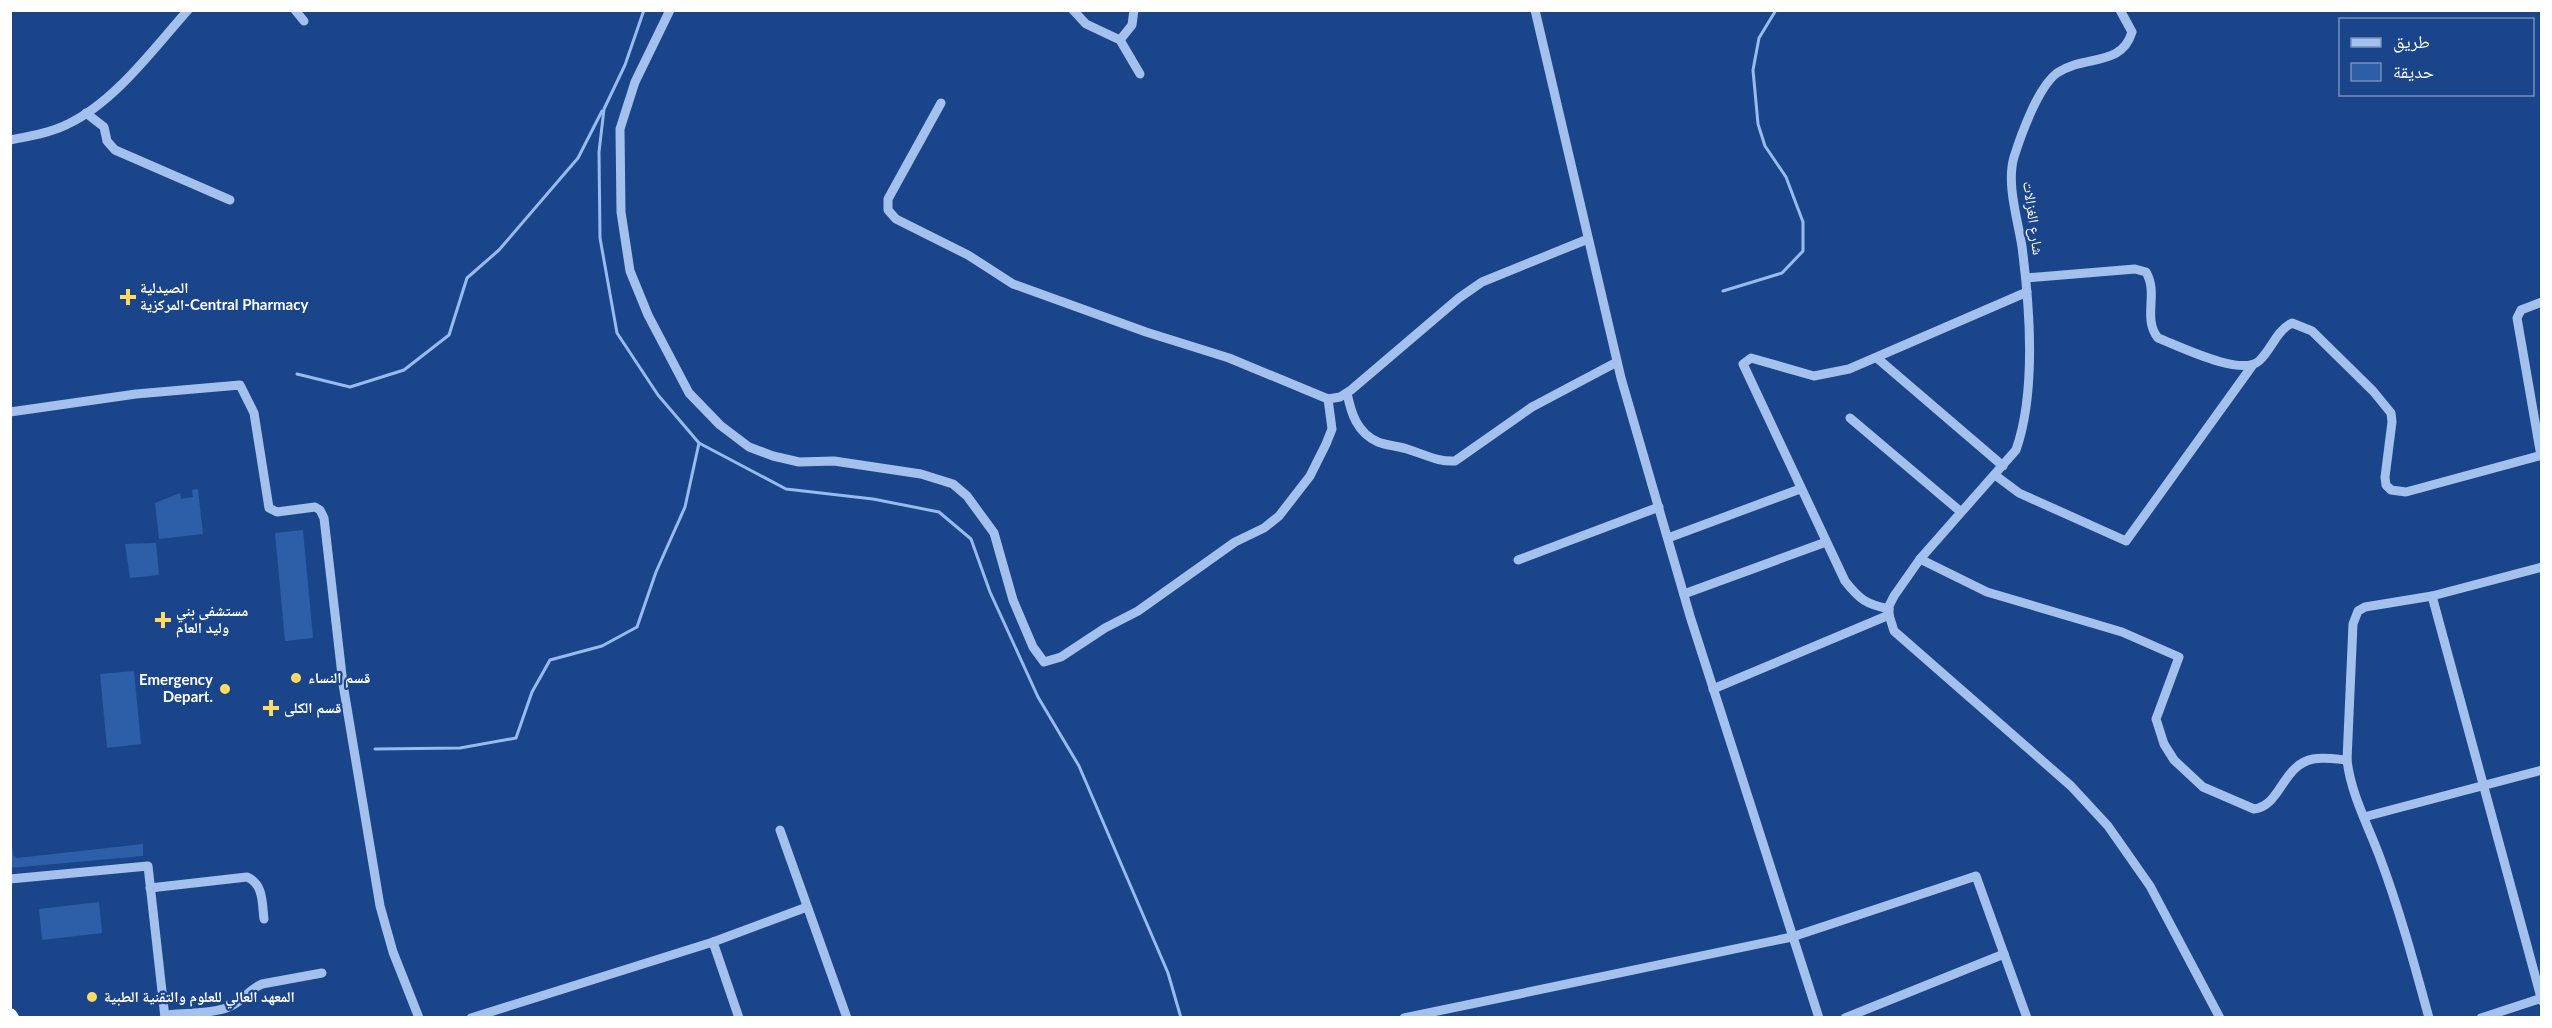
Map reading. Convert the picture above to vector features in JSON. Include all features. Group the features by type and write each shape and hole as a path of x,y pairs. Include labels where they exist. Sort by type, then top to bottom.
{"street":[{"path":"10,140 55,130 86,113 123,82 188,10"},
{"path":"295,10 304,21"},
{"path":"670,10 635,82 620,129 621,212 630,271 648,315 689,393 720,425 749,447 773,456 799,462 834,461 921,474 953,484 967,496 994,533 1013,600 1034,647 1044,662 1062,657 1097,633 1138,611 1235,542 1264,528 1279,516 1310,476 1326,444 1332,429 1328,399"},
{"path":"1073,10 1086,24 1120,40 1140,74"},
{"path":"1120,40 1132,25 1134,10"},
{"path":"1535,10 1617,362 1713,689 1818,1017"},
{"name":"شارع الغزالات","path":"1889,612 1894,596 1920,560 2016,450 2023,431 2027,399 2027,292 2012,182 2013,159 2033,110 2046,85 2056,74 2071,66 2112,56 2128,44 2132,32 2120,10"},
{"path":"941,103 888,199 888,210 896,219 968,255 1013,284 1146,332 1229,358 1328,399 1347,393 1459,298 1482,282 1587,238"},
{"path":"86,113 104,127 107,141 115,150 230,200"},
{"path":"2026,278 2135,268 2146,272 2151,280 2152,292 2150,321 2152,331 2158,338 2233,366 2252,366"},
{"path":"1889,612 1857,597 1845,581 1743,364 1750,358 1814,376 1849,369 2027,292"},
{"path":"1995,475 2019,493 2126,541 2252,366 2260,360 2283,327 2292,323 2312,331 2373,391 2391,413 2392,422 2385,477 2386,484 2396,492 2406,492 2541,456 2517,318 2521,310 2541,302"},
{"path":"1876,358 2003,466"},
{"path":"1347,393 1352,414 1361,430 1378,441 1407,448 1442,462 1455,461 1532,406 1617,362"},
{"path":"10,411 136,394 240,385 254,413 269,508 277,512 315,507 320,510 324,518 343,684 380,906 393,952 419,1017"},
{"path":"1850,418 1961,512"},
{"path":"1668,538 1800,489"},
{"path":"1518,560 1659,507"},
{"path":"1684,594 1826,542"},
{"path":"1920,560 1987,592 2122,632 2179,657 2156,719 2164,744 2174,760 2203,787 2254,809 2260,808 2272,799 2285,777 2297,766 2312,759 2347,760"},
{"path":"2429,1017 2408,943 2349,779 2347,760 2353,624 2358,611 2365,607 2432,596 2541,567"},
{"path":"2432,596 2541,1000 2481,1017"},
{"path":"1713,689 1889,612"},
{"path":"1889,612 1894,631 1983,706 2053,770 2108,826 2150,886 2220,1017"},
{"path":"2364,817 2541,770"},
{"path":"780,830 847,1017"},
{"path":"10,879 148,866 165,1016 222,1009 235,1004 253,988 262,984 322,974"},
{"path":"1404,1017 1792,937 1976,876 2026,1017"},
{"path":"150,888 247,877 255,882 260,890 264,920"},
{"path":"471,1017 713,942 807,907"},
{"path":"713,942 739,1017"},
{"path":"1845,1017 2004,954"}],"green space":[{"path":"198,489 203,534 159,539 155,503 180,493 181,499 193,497 192,490"},
{"path":"303,530 313,638 285,641 275,533"},
{"path":"156,543 159,575 130,578 125,544"},
{"path":"134,671 141,744 107,748 100,674"},
{"path":"11,837 13,855 17,858 143,844 143,856 11,868"},
{"path":"99,902 102,933 42,940 39,909"}],"waterway":[{"path":"644,10 625,65 604,109 599,152 600,238 617,333 658,395 699,443 786,489 873,499 939,512 971,539 990,592 1038,697 1079,766 1168,973 1181,1018"},
{"path":"1723,291 1782,273 1803,251 1803,222 1786,177 1765,146 1758,124 1753,70 1759,38 1776,10"},
{"path":"297,374 350,387 404,370 449,335 467,278 499,250 578,158 602,111"},
{"path":"375,749 460,748 516,738 532,692 550,660 602,646 637,627 656,572 685,507 699,443"}],"place":[{"name":"الصيدلية المركزية-Central Pharmacy","path":"128,297"},
{"name":"مستشفى بني وليد العام","path":"163,620"},
{"name":"قسم النساء","path":"296,678"},
{"name":"Emergency Depart.","path":"225,689"},
{"name":"قسم الكلى","path":"271,708"},
{"name":"المعهد العالي للعلوم والتقنية الطبية","path":"92,997"}]}
